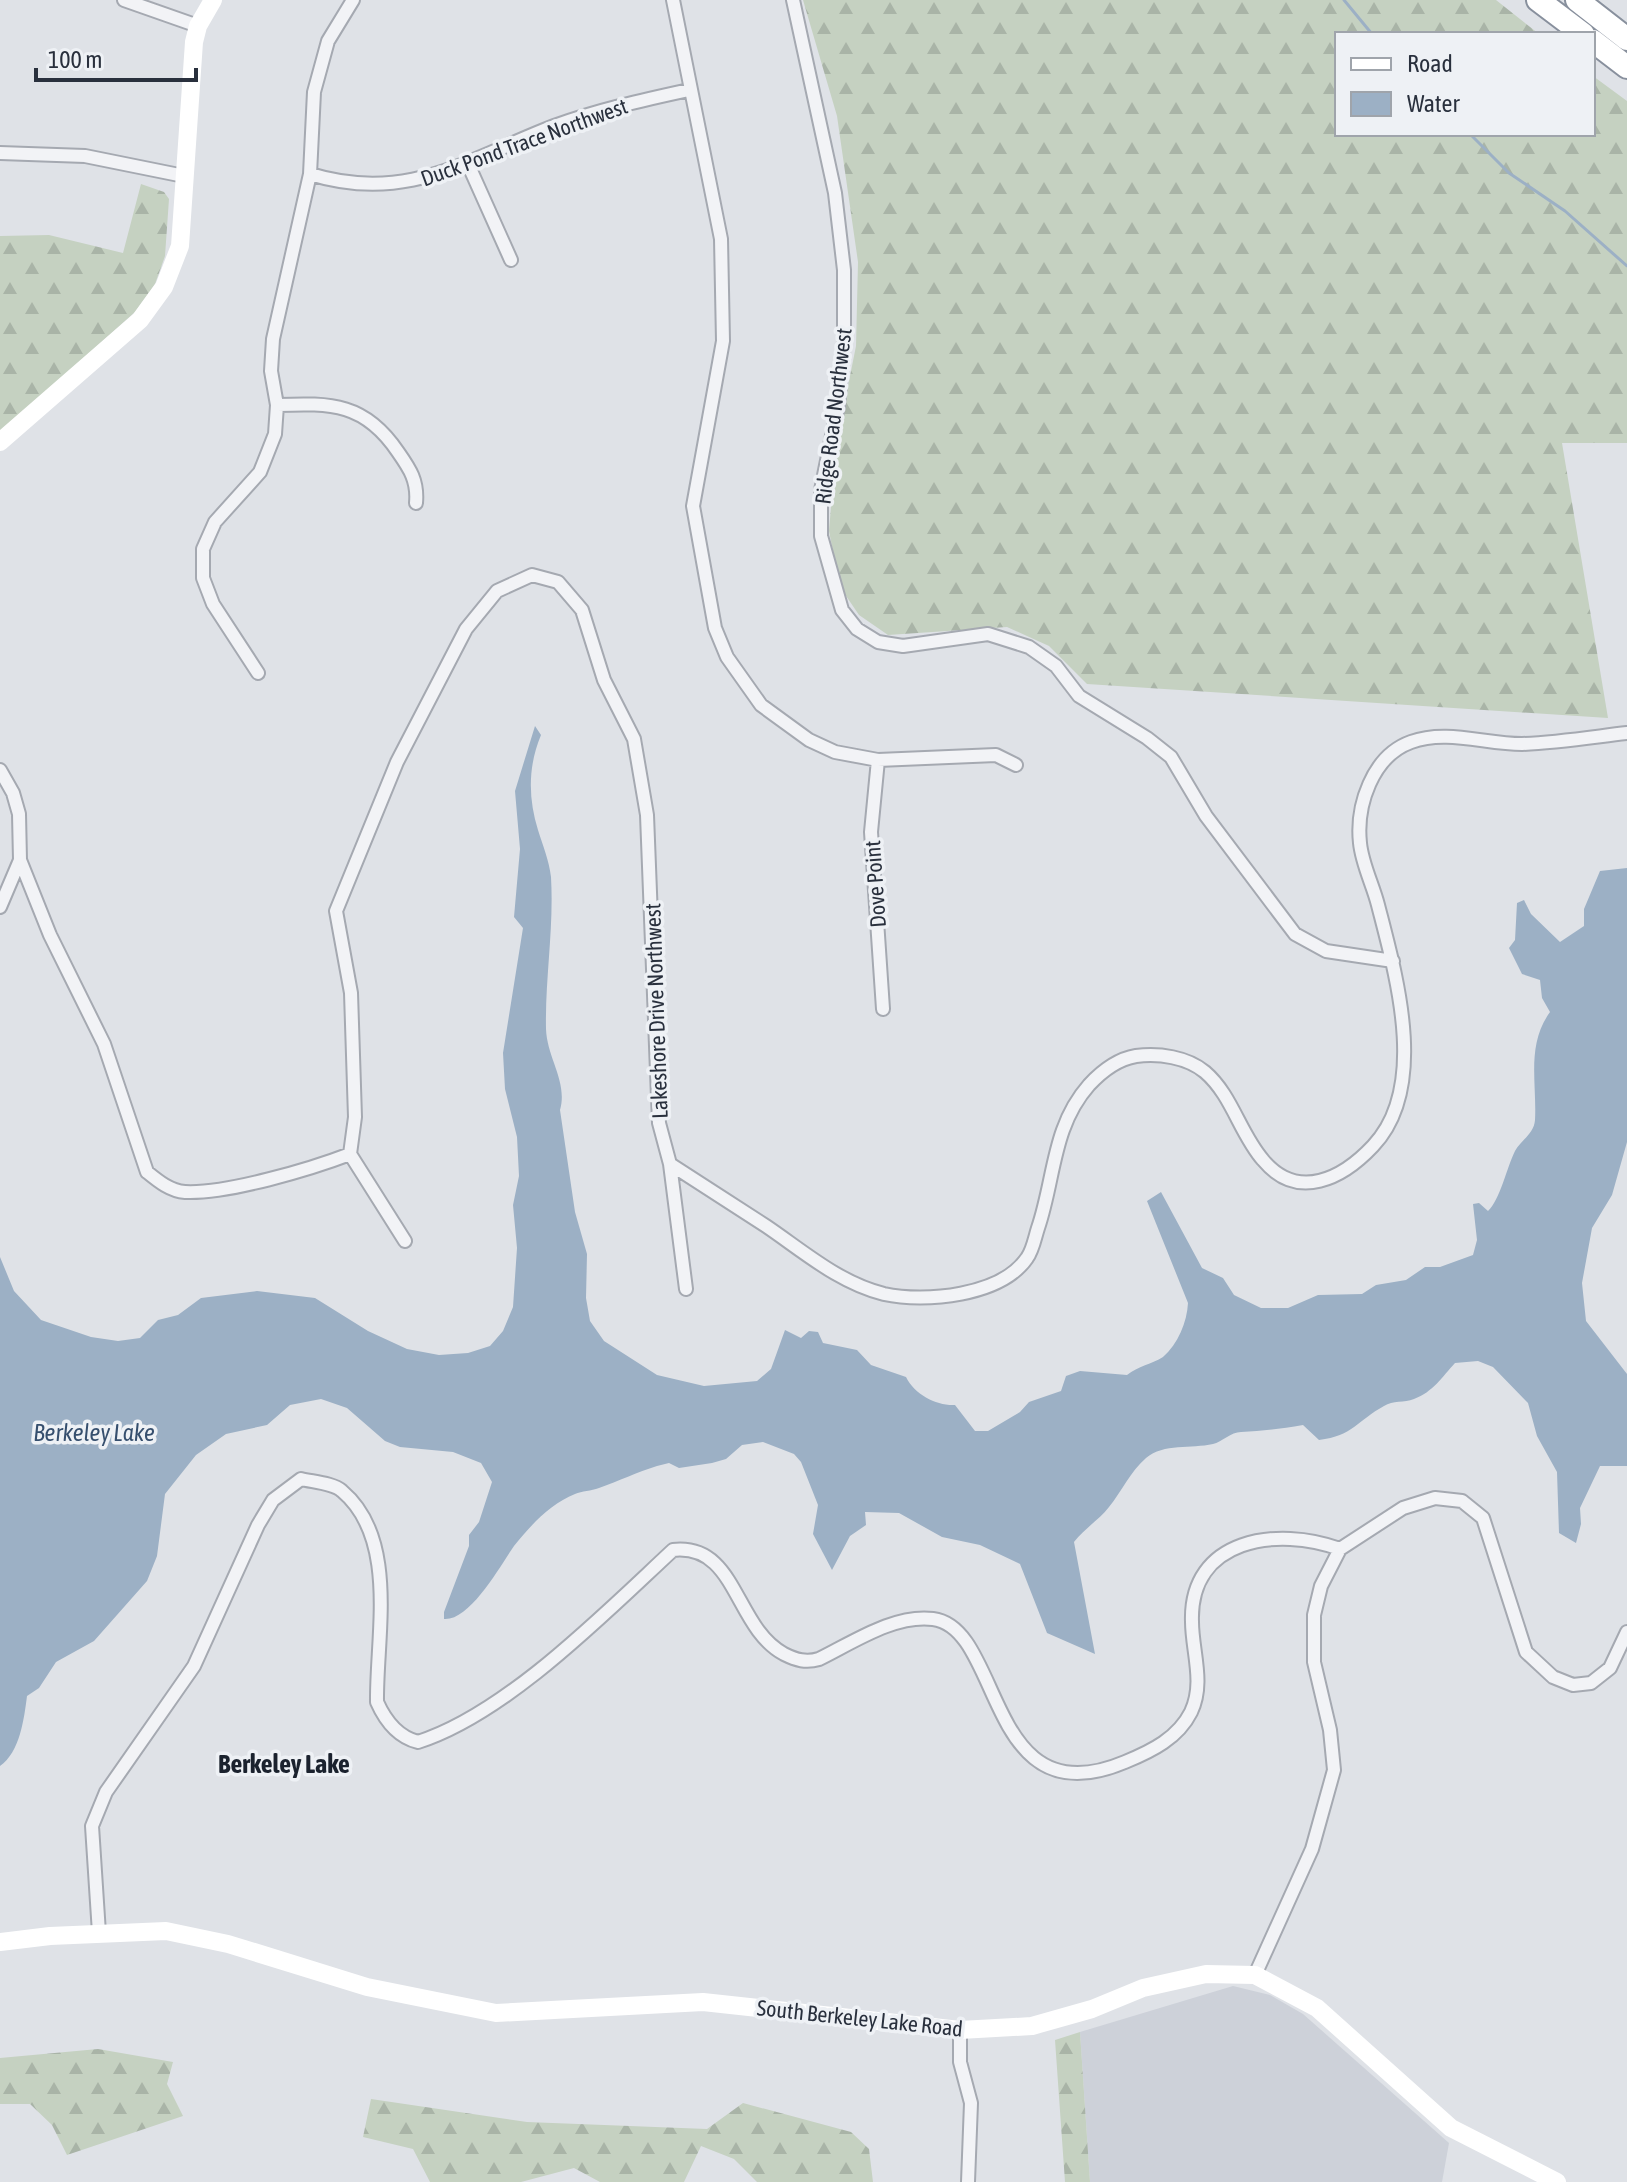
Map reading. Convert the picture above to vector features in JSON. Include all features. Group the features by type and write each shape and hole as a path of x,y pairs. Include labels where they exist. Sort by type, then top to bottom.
{"highway":[{"path":"1538,0 1580,32"},
{"path":"1577,0 1627,39"},
{"path":"1595,43 1627,67"}],"street":[{"path":"124,0 198,26"},
{"path":"0,442 140,320 164,287 180,246 198,26 213,0"},
{"path":"258,673 213,604 203,578 203,549 215,522 260,472 275,434 277,405 271,371 276,329 310,174 314,92 320,63 353,0"},
{"path":"673,0 721,239 725,289 719,368 693,506 715,628 742,682 761,705 788,727 835,752 878,760 996,755 1016,765"},
{"name":"Ridge Road Northwest","path":"793,0 835,193 844,270 844,342 838,406 821,490 821,536 842,610 857,629 878,642 903,646 988,634 1029,647 1056,666 1079,696 1147,738 1171,757 1206,816 1295,934 1326,951 1393,961"},
{"name":"Duck Pond Trace Northwest","path":"310,174 397,184 468,164 606,108 689,90"},
{"path":"0,153 85,156 184,176"},
{"path":"468,164 511,260"},
{"path":"277,405 346,408 380,427 413,474 416,503"},
{"name":"Lakeshore Drive Northwest","path":"350,1154 355,1117 351,993 336,911 397,762 466,629 497,591 532,575 558,582 582,610 604,680 634,739 647,815 659,1123 670,1164 686,1289"},
{"path":"670,1164 821,1266 883,1293 936,1300 969,1293 1009,1273 1028,1257 1042,1216 1054,1153 1071,1107 1100,1073 1127,1059 1162,1055 1188,1062 1206,1073 1229,1102 1264,1162 1289,1177 1314,1184 1332,1180 1375,1145 1396,1109 1405,1071 1393,961 1360,844 1362,797 1379,768 1406,743 1437,735 1487,743 1527,744 1627,733"},
{"name":"Dove Point","path":"878,760 871,832 883,1009"},
{"path":"0,770 13,793 19,814 20,860 50,935 104,1044 147,1172 163,1184 184,1192 212,1190 322,1165 350,1154 405,1241"},
{"path":"0,907 20,860"},
{"path":"99,1933 92,1826 106,1792 194,1666 258,1525 273,1500 301,1479 340,1489 361,1511 378,1555 377,1702 384,1717 402,1735 418,1742 444,1734 527,1679 579,1637 673,1550 690,1548 717,1563 755,1629 770,1646 794,1659 809,1662 819,1659 892,1625 917,1618 935,1619 957,1628 1012,1734 1028,1753 1053,1769 1088,1772 1123,1763 1178,1733 1192,1709 1198,1685 1191,1620 1196,1583 1215,1560 1241,1543 1281,1538 1318,1541 1340,1549"},
{"path":"1255,1975 1312,1849 1334,1770 1330,1730 1314,1662 1314,1615 1321,1586 1340,1549 1403,1508 1435,1498 1462,1501 1483,1518 1526,1652 1553,1677 1573,1685 1591,1683 1610,1668 1627,1632"},
{"name":"South Berkeley Lake Road","path":"0,1942 99,1933 166,1931 228,1944 393,1994 496,2013 703,2002 960,2030 1032,2026 1092,2009 1143,1988 1206,1974 1255,1975 1317,2008 1451,2128 1548,2180"},
{"path":"960,2030 961,2070 971,2103 968,2182"}],"shaded area":[{"path":"1233,1986 1270,1995 1303,2014 1449,2143 1442,2182 1090,2182 1080,2032"}],"green space":[{"path":"803,0 1496,0 1536,32 1335,32 1335,136 1595,136 1595,77 1627,101 1627,443 1562,443 1608,718 1087,684 1049,646 1007,627 888,635 859,615 840,587 829,531 836,446 856,346 858,262 837,116"},
{"path":"141,184 164,192 169,199 165,256 155,284 135,312 0,433 0,236 49,235 123,253"},
{"path":"1080,2032 1090,2182 1065,2182 1055,2040"},
{"path":"98,2049 173,2062 167,2084 183,2116 67,2155 52,2125 30,2104 0,2104 0,2058"},
{"path":"371,2099 527,2122 707,2129 743,2103 851,2132 869,2149 873,2182 757,2182 734,2159 701,2146 684,2182 600,2182 574,2168 521,2182 430,2182 413,2149 363,2137"}],"water":[{"name":"Berkeley Lake","path":"535,726 541,735 534,758 531,794 551,877 547,1040 561,1090 560,1110 575,1212 587,1254 586,1298 590,1321 604,1341 657,1375 704,1386 757,1381 771,1369 785,1330 801,1338 809,1331 818,1332 823,1343 857,1350 871,1365 906,1377 927,1398 941,1404 955,1405 975,1431 988,1431 1020,1412 1029,1402 1061,1391 1066,1376 1080,1371 1127,1375 1163,1357 1173,1346 1184,1325 1188,1303 1147,1201 1161,1192 1202,1268 1223,1278 1234,1295 1261,1308 1288,1308 1318,1295 1362,1294 1376,1285 1406,1280 1425,1267 1440,1267 1473,1255 1477,1240 1473,1204 1479,1203 1488,1211 1492,1206 1515,1151 1534,1125 1535,1051 1550,1012 1542,998 1540,980 1522,974 1509,948 1515,940 1517,903 1524,900 1531,914 1560,942 1584,926 1584,909 1600,871 1627,868 1627,1142 1612,1195 1592,1228 1582,1283 1586,1321 1627,1374 1627,1466 1600,1466 1580,1508 1581,1524 1576,1543 1559,1533 1557,1472 1537,1436 1528,1403 1493,1367 1478,1361 1455,1363 1437,1384 1421,1396 1387,1404 1348,1431 1330,1438 1319,1440 1303,1425 1237,1432 1213,1444 1169,1448 1146,1458 1114,1501 1074,1542 1095,1654 1047,1633 1020,1564 980,1545 942,1537 899,1513 865,1512 866,1525 850,1536 832,1570 813,1534 818,1505 801,1462 794,1454 763,1442 742,1445 726,1459 712,1463 679,1468 669,1463 566,1498 527,1531 474,1602 454,1617 444,1619 469,1546 469,1535 479,1522 492,1482 481,1463 453,1452 400,1447 385,1441 347,1408 321,1399 290,1405 267,1425 226,1434 196,1455 165,1494 157,1556 147,1581 94,1641 56,1662 39,1688 27,1696 17,1744 0,1766 0,1257 14,1291 41,1320 91,1337 118,1341 140,1338 158,1320 178,1315 201,1298 257,1291 315,1298 368,1331 407,1349 439,1355 468,1353 490,1346 503,1331 513,1307 517,1248 513,1205 519,1176 517,1137 505,1089 503,1053 523,928 514,917 520,849 515,791"}],"waterway":[{"path":"1344,0 1370,32"},
{"path":"1472,136 1509,173 1565,211 1627,266"}],"district":[{"name":"Berkeley Lake","path":"284,1764"}]}
